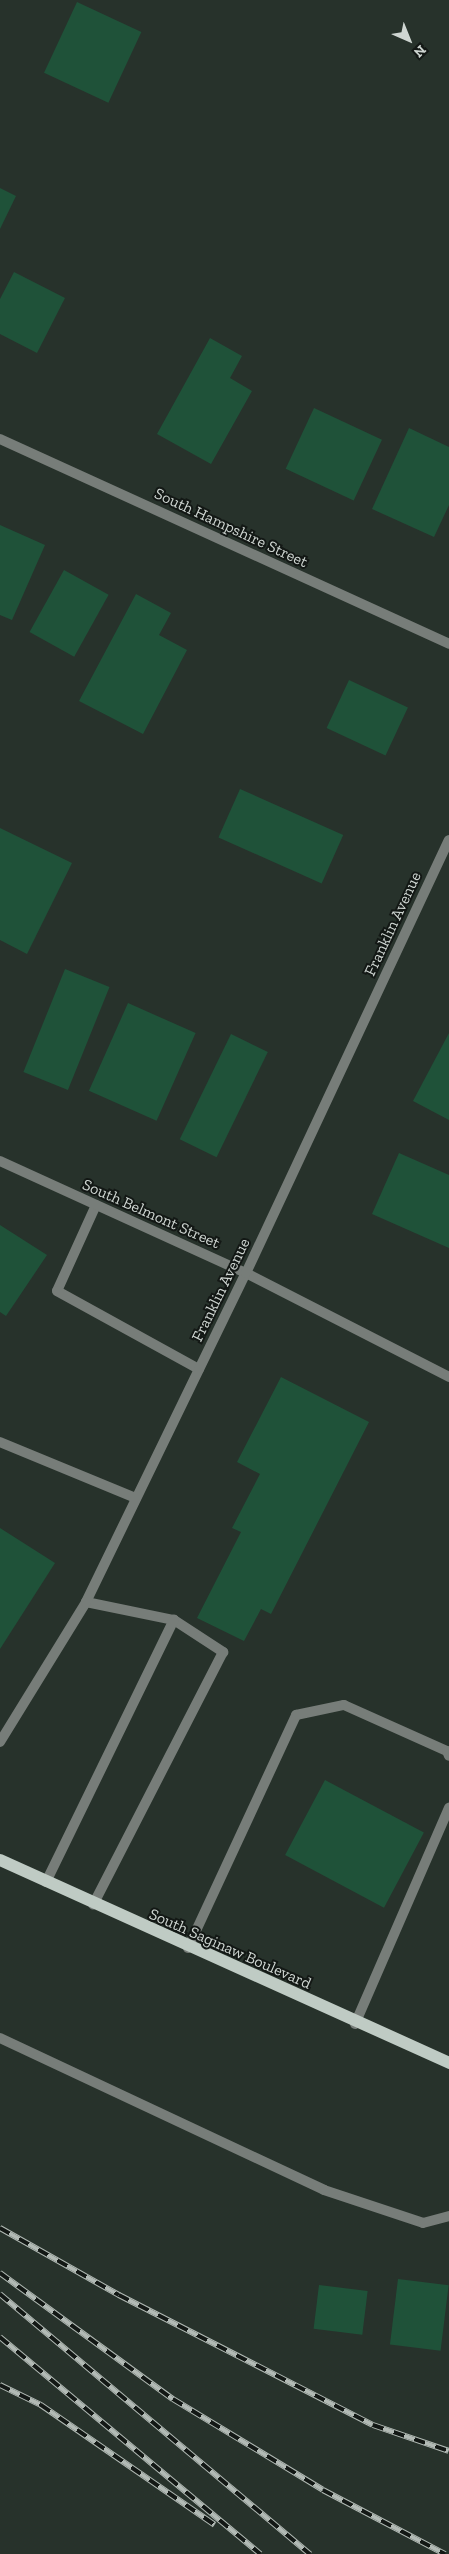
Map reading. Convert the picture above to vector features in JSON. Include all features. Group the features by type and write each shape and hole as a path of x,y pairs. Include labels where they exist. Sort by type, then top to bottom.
{"main road":[{"name":"South Saginaw Boulevard","path":"0,1860 93,1905 356,2024 449,2062"}],"street":[{"name":"South Hampshire Street","path":"0,439 449,644"},
{"name":"Franklin Avenue","path":"0,1742 86,1602 246,1274 449,840"},
{"name":"South Belmont Street","path":"0,1162 246,1274 449,1377"},
{"path":"96,1205 57,1291 200,1369"},
{"path":"0,1442 136,1498"},
{"path":"86,1602 174,1620 223,1652 93,1905"},
{"path":"46,1882 174,1620"},
{"path":"188,1948 296,1715 344,1705 447,1751 449,1756"},
{"path":"356,2024 449,1808"},
{"path":"0,2038 324,2190 423,2223 449,2216"}],"building":[{"path":"77,2 141,32 108,103 44,73"},
{"path":"0,188 16,196 0,229"},
{"path":"14,272 65,298 37,353 0,334 0,299"},
{"path":"210,338 242,356 230,378 252,391 211,464 157,434"},
{"path":"314,408 382,440 354,500 286,469"},
{"path":"409,428 449,447 449,505 434,537 372,509"},
{"path":"0,525 45,545 12,620 0,615"},
{"path":"64,570 109,595 74,657 30,632"},
{"path":"136,594 171,613 159,635 187,650 143,734 79,701"},
{"path":"349,680 408,707 386,756 327,728"},
{"path":"240,789 343,835 322,883 218,837"},
{"path":"0,828 72,863 27,954 0,940"},
{"path":"65,969 110,987 68,1090 23,1072"},
{"path":"128,1003 196,1033 157,1121 89,1091"},
{"path":"449,1033 449,1120 413,1101"},
{"path":"231,1034 268,1052 217,1157 180,1139"},
{"path":"399,1153 449,1175 449,1248 372,1214"},
{"path":"0,1225 47,1255 6,1316 0,1312"},
{"path":"281,1377 369,1422 271,1614 261,1609 244,1641 197,1618 241,1532 232,1528 260,1474 237,1462"},
{"path":"0,1528 55,1563 0,1649"},
{"path":"325,1780 424,1833 384,1908 285,1855"},
{"path":"398,2279 449,2285 441,2351 390,2345"},
{"path":"319,2285 368,2291 362,2335 314,2329"}],"railway":[{"path":"0,2228 119,2295 373,2425 449,2451"},
{"path":"0,2273 173,2399 323,2490 445,2554"},
{"path":"0,2294 310,2554"},
{"path":"0,2337 260,2554"},
{"path":"0,2385 41,2405 215,2525"}]}
